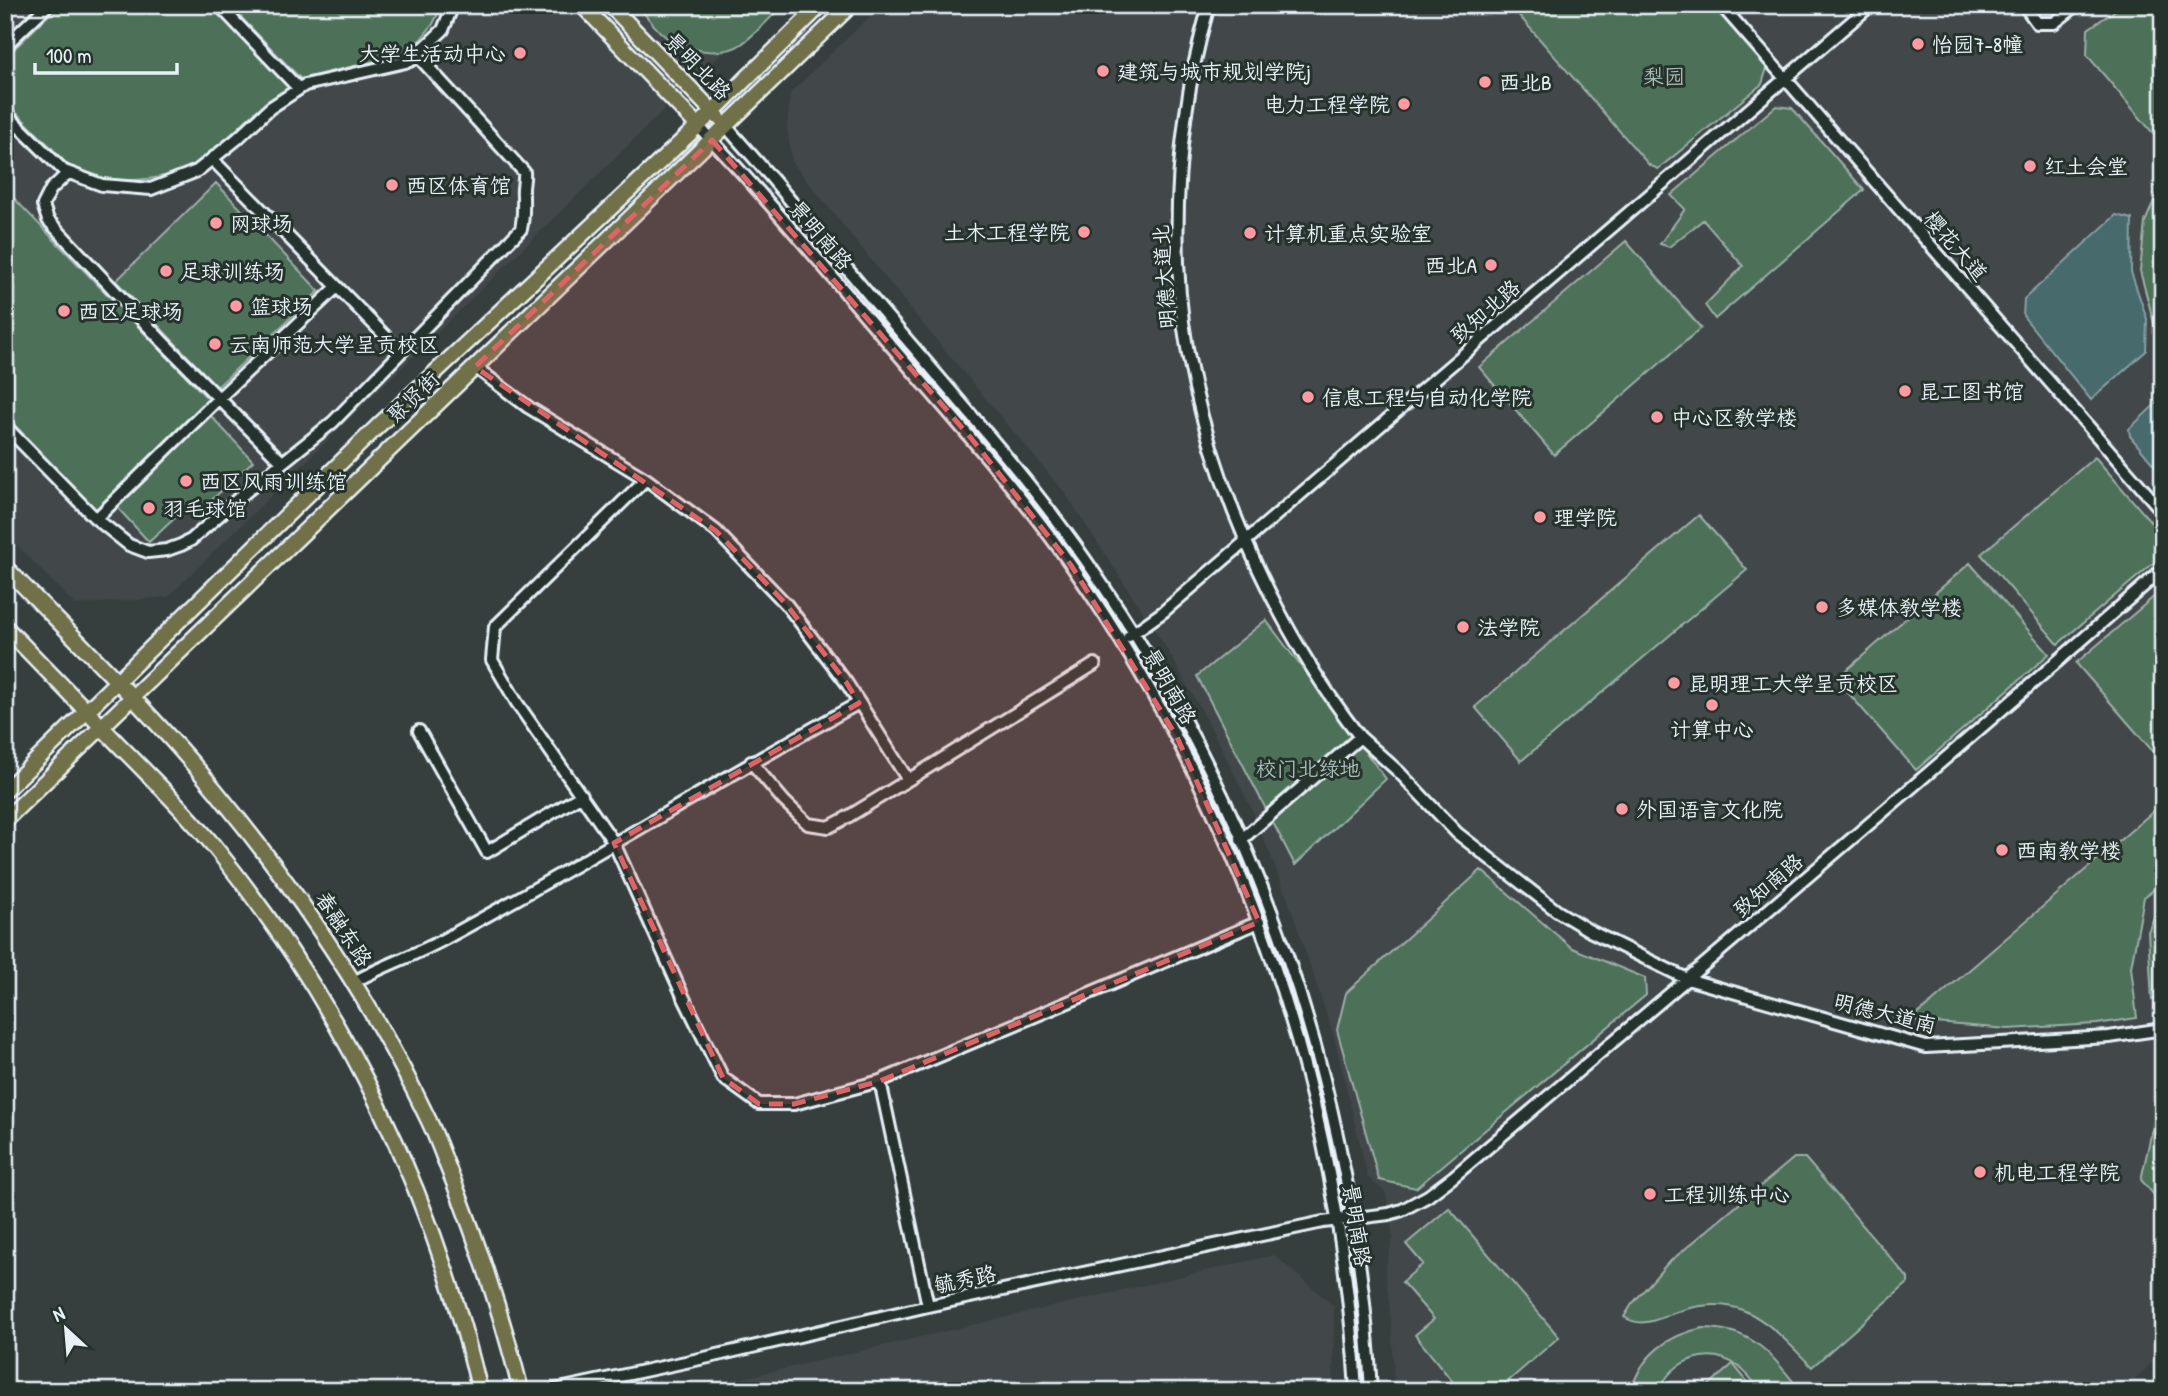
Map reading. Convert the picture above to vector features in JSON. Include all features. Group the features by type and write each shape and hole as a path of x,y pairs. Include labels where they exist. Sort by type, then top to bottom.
{"main road":[{"name":"景明北路","path":"582,5 698,126"},
{"name":"景明北路","path":"610,5 726,126"},
{"name":"聚贤街","path":"5,791 378,426 698,126 821,5"},
{"name":"聚贤街","path":"5,820 850,5"},
{"name":"春融东路","path":"5,567 132,698 214,789 309,911 354,982 430,1123 494,1294 521,1391"},
{"path":"5,627 88,711 212,845 274,928 322,1001 365,1077 415,1184 448,1275 480,1391"}],"street":[{"path":"5,46 48,5"},
{"path":"219,5 299,89"},
{"path":"5,113 64,171 102,184 151,190 197,171 270,108 305,85 410,61 443,30 453,5"},
{"name":"明德大道北","path":"1209,5 1199,41 1184,121 1178,262 1186,332 1201,414 1245,541 1288,628 1360,737"},
{"name":"樱花大道","path":"1721,5 2163,512"},
{"name":"致知北路","path":"1122,642 1163,612 1871,5"},
{"path":"2024,5 2037,23 2054,23 2077,5"},
{"path":"5,426 97,518 129,545 148,551 167,550 191,540 332,422 521,229 525,214 522,192 524,172 416,54"},
{"name":"景明南路","path":"698,126 835,280 988,459 1071,565 1122,642 1177,737 1258,922 1288,1004 1310,1085 1333,1189 1349,1295 1356,1391"},
{"name":"景明南路","path":"726,126 1034,492 1083,556 1134,633 1190,729 1261,885 1302,997 1326,1082 1349,1186 1364,1295 1371,1391"},
{"path":"212,159 401,352"},
{"path":"68,173 51,189 43,205 48,220 282,462"},
{"path":"97,518 337,287"},
{"path":"475,366 528,407 646,479 716,531 786,604 846,682 908,780"},
{"path":"646,479 495,627 492,660 517,703 614,844 723,1078 759,1104 794,1104 880,1081 1258,922"},
{"name":"致知南路","path":"1389,1214 1415,1205 1428,1196 1687,979 2163,569"},
{"path":"751,762 784,801 808,824 829,827 1095,664"},
{"path":"354,982 438,942 859,703"},
{"path":"419,731 487,852 582,795"},
{"path":"1241,840 1360,737"},
{"name":"明德大道南","path":"1360,737 1399,772 1457,833 1557,911 1590,931 1687,979 1926,1047 2109,1037 2163,1029"},
{"path":"880,1081 928,1306"},
{"name":"毓秀路","path":"550,1391 928,1306 1338,1219 1389,1214"},
{"path":"2157,1391 2163,1386"}],"highlighted area":[{"path":"712,140 971,438 1071,565 1177,737 1259,922 880,1081 794,1104 759,1104 723,1078 614,843 859,703 786,604 716,531 475,367"}],"shaded area":[{"name":"云南师范大学呈贡校区","path":"5,5 771,5 168,597 75,605 5,533"},
{"name":"昆明理工大学呈贡校区","path":"882,5 2163,5 2163,1352 2123,1391 1394,1391 1392,1329 1385,1269 1393,1238 1386,1193 1368,1178 1334,1037 1289,903 1254,814 1207,720 1165,646 1065,493 926,328 792,162 787,128 790,93"},
{"path":"1274,1255 1334,1306 1333,1391 688,1391"}],"green space":[{"path":"59,5 210,5 290,88 260,108 203,159 181,171 132,180 115,180 83,173 65,162 5,101 5,58"},
{"path":"229,5 442,5 433,24 421,39 403,54 301,79"},
{"path":"637,5 783,5 759,30 735,48 704,51 684,46 666,37"},
{"name":"梨园","path":"1510,5 1713,5 1767,68 1762,84 1658,169 1649,165"},
{"path":"2123,5 2161,5 2163,8 2163,145 2087,55 2088,29"},
{"path":"1776,106 1792,108 1864,190 1715,319 1705,305 1743,266 1703,220 1669,247 1660,244 1685,209 1671,195"},
{"path":"2163,180 2163,337 2158,338 2140,271 2145,222"},
{"name":"篮球场","path":"216,183 319,291 217,387 116,281"},
{"name":"西区足球场","path":"5,189 212,403 98,512 5,415"},
{"path":"1626,241 1701,328 1554,455 1479,367"},
{"name":"西区风雨训练馆","path":"210,415 253,461 200,511 191,503 149,542 115,505"},
{"path":"2095,457 2163,536 2163,555 2058,644 1981,554"},
{"path":"1699,515 1747,570 1521,761 1475,707"},
{"path":"1970,563 2049,654 1916,770 1836,679"},
{"path":"2163,589 2163,763 2076,663"},
{"name":"校门北绿地","path":"1266,620 1386,779 1295,865 1197,676"},
{"path":"2163,803 2163,883 2144,897 2131,967 2137,1018 2097,1024 2008,1029 1910,1021"},
{"path":"1481,870 1572,948 1645,978 1646,995 1416,1188 1379,1180 1337,1030 1346,993"},
{"path":"2163,895 2163,998 2152,1000 2148,932"},
{"path":"2161,1090 2163,1092 2163,1205 2141,1180"},
{"path":"1794,1158 1805,1158 1908,1278 1908,1283 1812,1367 1773,1329 1738,1308 1701,1306 1648,1322 1632,1321 1624,1317 1667,1264"},
{"path":"1449,1208 1559,1337 1497,1391 1460,1391 1415,1335 1434,1319 1402,1282 1423,1264 1406,1244"},
{"path":"1703,1328 1721,1329 1749,1338 1770,1355 1801,1391 1761,1391 1738,1366 1727,1360 1704,1357 1682,1364 1665,1380 1659,1391 1631,1391 1642,1367 1658,1349 1678,1336"},
{"path":"1733,1364 1755,1391 1702,1391"}],"water":[{"path":"2116,215 2132,219 2131,272 2147,319 2146,351 2091,400 2023,316 2024,299"},
{"path":"2163,397 2163,476 2130,436 2129,429"}],"place":[{"name":"怡园7-8幢","path":"1918,44"},
{"name":"大学生活动中心","path":"520,53"},
{"name":"建筑与城市规划学院j","path":"1103,71"},
{"name":"西北B","path":"1485,82"},
{"name":"电力工程学院","path":"1404,104"},
{"name":"红土会堂","path":"2030,166"},
{"name":"西区体育馆","path":"392,185"},
{"name":"网球场","path":"216,223"},
{"name":"土木工程学院","path":"1084,232"},
{"name":"计算机重点实验室","path":"1250,233"},
{"name":"西北A","path":"1491,265"},
{"name":"足球训练场","path":"166,271"},
{"name":"篮球场","path":"236,306"},
{"name":"西区足球场","path":"64,311"},
{"name":"云南师范大学呈贡校区","path":"215,344"},
{"name":"昆工图书馆","path":"1905,391"},
{"name":"信息工程与自动化学院","path":"1308,397"},
{"name":"中心区教学楼","path":"1657,417"},
{"name":"西区风雨训练馆","path":"186,481"},
{"name":"羽毛球馆","path":"149,508"},
{"name":"理学院","path":"1540,517"},
{"name":"多媒体教学楼","path":"1822,607"},
{"name":"法学院","path":"1463,627"},
{"name":"昆明理工大学呈贡校区","path":"1674,683"},
{"name":"计算中心","path":"1712,705"},
{"name":"外国语言文化院","path":"1622,809"},
{"name":"西南教学楼","path":"2002,850"},
{"name":"机电工程学院","path":"1980,1172"},
{"name":"工程训练中心","path":"1650,1194"}]}
